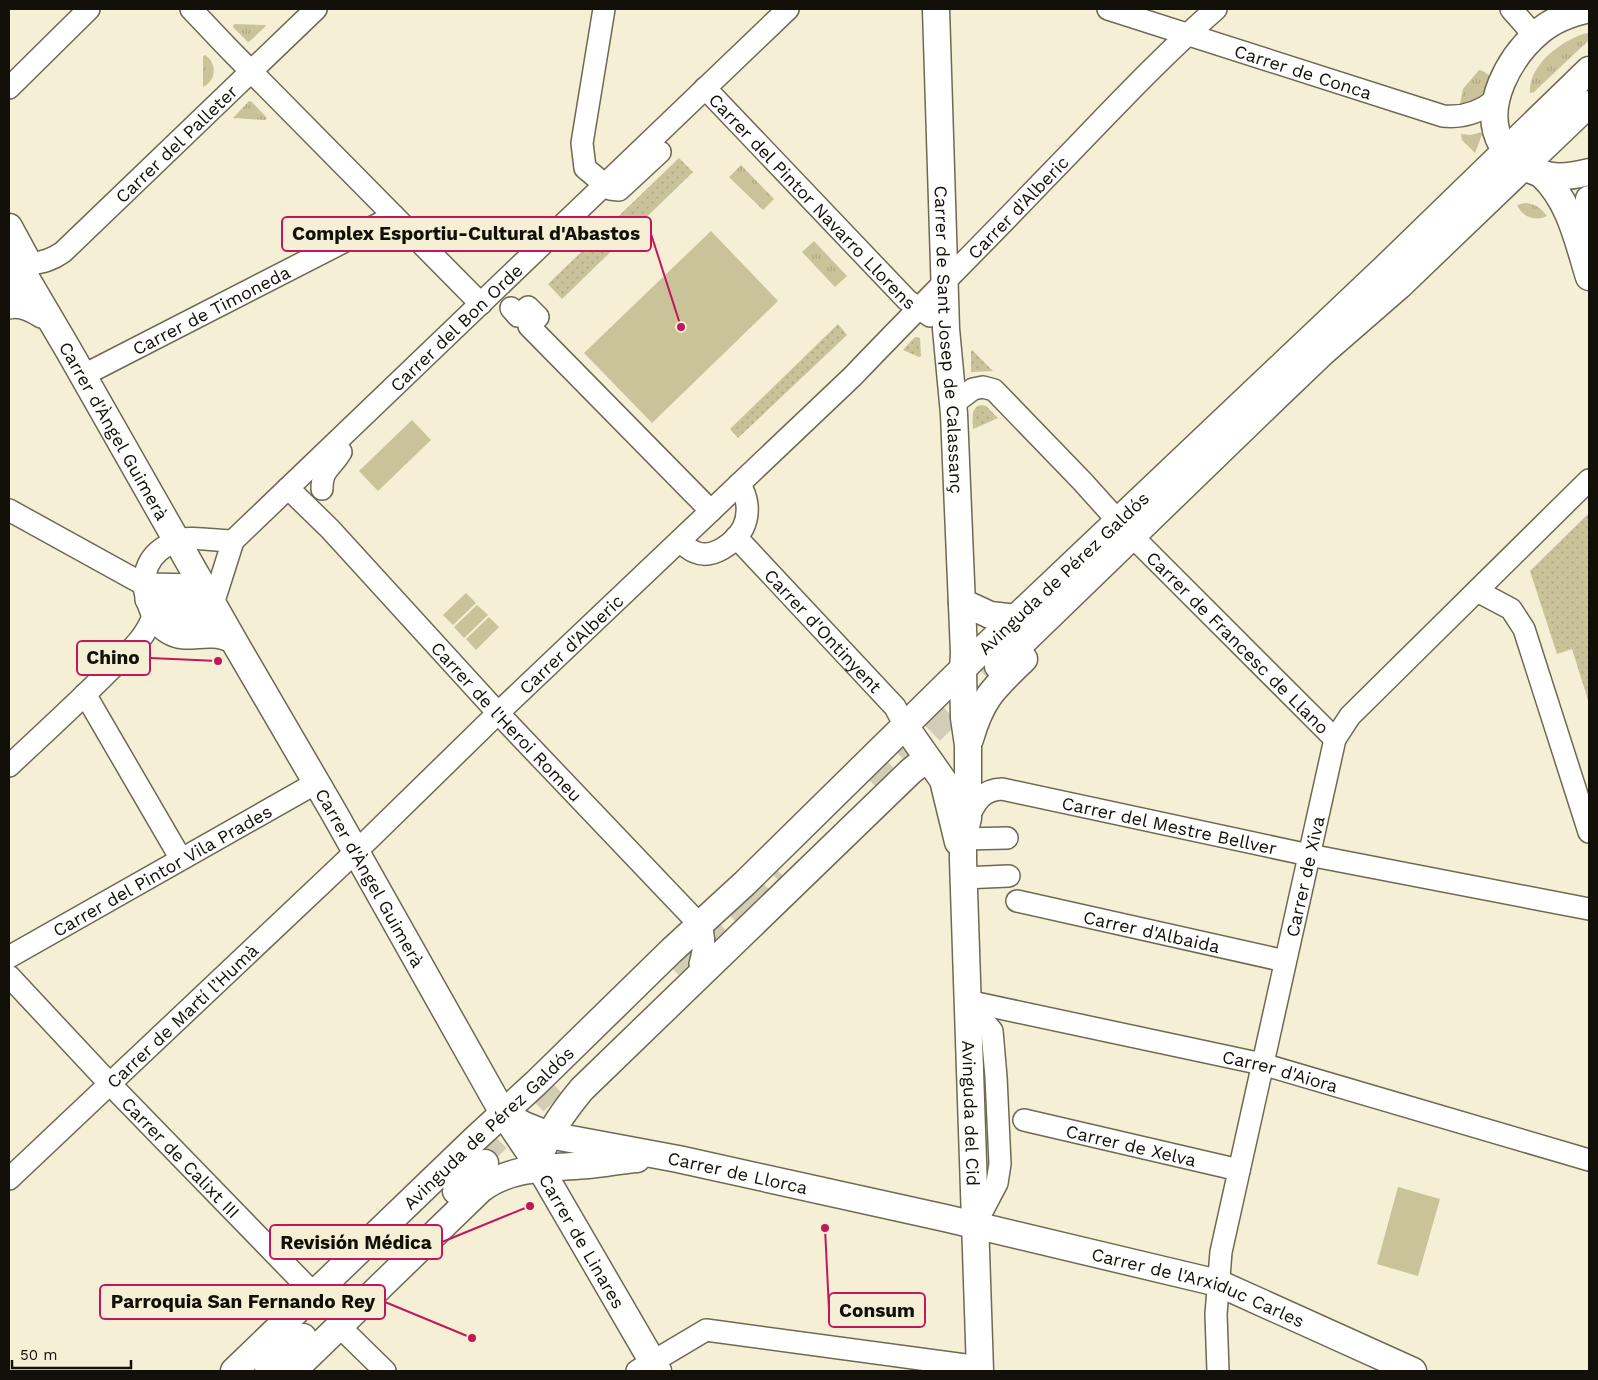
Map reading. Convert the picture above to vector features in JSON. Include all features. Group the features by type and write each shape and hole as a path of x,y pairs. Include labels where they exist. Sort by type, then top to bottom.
{"main road":[{"name":"Carrer de Sant Josep de Calassanç","path":"936,9 944,284 954,414 964,653 962,671"},
{"path":"1589,9 1552,22 1533,37 1505,76 1495,100 1494,119 1498,138 1524,164 1555,190 1569,213 1589,277"},
{"name":"Avinguda de Pérez Galdós","path":"1524,164 1589,70"},
{"name":"Avinguda de Pérez Galdós","path":"234,1371 590,1031 671,950 745,883 929,702 1118,521 1392,277 1524,164 1589,104"},
{"path":"1524,164 1560,177 1575,176 1589,172"},
{"path":"1589,199 1589,223"},
{"name":"Carrer d'Àngel Guimerà","path":"9,227 19,269 41,284 52,322"},
{"name":"Carrer d'Àngel Guimerà","path":"9,249 503,1113"},
{"name":"Avinguda de Pérez Galdós","path":"968,745 980,711 994,688 1358,335 1392,277"},
{"name":"Avinguda de Pérez Galdós","path":"996,663 1316,346 1392,277"},
{"path":"962,602 990,615 1017,618"},
{"name":"Avinguda del Cid","path":"962,671 964,718 968,745 964,849 967,1001 980,1369"},
{"name":"Avinguda del Cid","path":"905,726 943,780 964,849"},
{"name":"Avinguda de Pérez Galdós","path":"557,1086 911,771 920,764 930,762"},
{"path":"779,872 872,783"},
{"name":"Avinguda de Pérez Galdós","path":"540,1168 543,1149 568,1106 687,972 745,883"},
{"name":"Carrer de Llorca","path":"503,1113 524,1125 550,1135 678,1158 975,1225"},
{"name":"Carrer de Linares","path":"503,1113 540,1168 650,1368"},
{"path":"293,1371 481,1189 492,1181 540,1168 646,1158 678,1158"},
{"name":"Avinguda de Pérez Galdós","path":"257,1371 482,1160 268,1371"},
{"name":"Carrer de l'Arxiduc Carles","path":"975,1225 1218,1283 1413,1371"}],"street":[{"path":"9,88 90,9"},
{"path":"191,9 481,304"},
{"name":"Carrer del Palleter","path":"19,269 56,258 63,252 316,9"},
{"path":"604,9 582,143 585,168 610,189 619,190 660,152"},
{"name":"Carrer del Bon Orde","path":"233,542 788,9"},
{"name":"Carrer de Conca","path":"1108,9 1443,116 1465,116 1477,112 1495,100"},
{"name":"Carrer d'Alberic","path":"355,852 498,713 853,376 1187,34 1216,9"},
{"path":"1510,9 1526,26 1533,37"},
{"name":"Carrer del Pintor Navarro Llorens","path":"705,88 907,300 942,324 946,329"},
{"name":"Carrer de Timoneda","path":"82,376 394,216"},
{"path":"515,312 528,306 538,317 530,326 710,511"},
{"path":"9,308 22,308 52,322"},
{"path":"954,414 957,401 973,389 983,387 994,390 1118,521"},
{"path":"322,489 324,472 335,461 341,451 342,437"},
{"name":"Carrer de Xiva","path":"1218,1371 1216,1314 1221,1252 1335,739 1350,716 1427,627 1477,591 1589,480"},
{"path":"680,541 696,553 707,554 722,549 736,537 743,528 747,513 744,490 739,484"},
{"name":"Carrer de l'Heroi Romeu","path":"288,488 330,529 498,713 700,925"},
{"path":"9,510 147,600 212,603 233,542"},
{"path":"1502,566 1520,558 1567,513"},
{"name":"Carrer d'Ontinyent","path":"736,537 896,707 905,726"},
{"name":"Carrer d'Àngel Guimerà","path":"9,766 144,635 149,627 144,575 149,562 160,549 176,539 233,542"},
{"name":"Carrer de Francesc de Llano","path":"1142,546 1335,739"},
{"path":"1477,591 1511,610 1524,629 1589,832"},
{"path":"147,600 158,626 169,634 182,639 219,637 235,643"},
{"path":"85,694 182,859"},
{"name":"Carrer del Pintor Vila Prades","path":"9,957 316,783"},
{"name":"Carrer del Mestre Bellver","path":"964,849 974,805 988,791 1002,789 1309,855 1589,909"},
{"path":"964,849 1007,838"},
{"path":"964,849 1008,876"},
{"name":"Carrer de Martí l’Humà","path":"9,1180 109,1083 355,852"},
{"name":"Carrer d'Albaida","path":"1017,901 1063,905 1286,961"},
{"path":"687,972 704,950 703,932 700,925"},
{"name":"Carrer de Calixt III","path":"9,976 109,1083 314,1294"},
{"name":"Carrer d'Aiora","path":"967,1001 1262,1064 1589,1160"},
{"name":"Avinguda del Cid","path":"967,1001 992,1031 1000,1164 998,1183 975,1225"},
{"path":"969,1048 985,1093 997,1108 985,1122 972,1149"},
{"name":"Carrer de Xelva","path":"1024,1120 1239,1170"},
{"path":"340,1327 385,1371"},
{"path":"650,1368 706,1330 980,1369"}],"green space":[{"path":"234,24 266,26 248,42 233,27"},
{"path":"1587,33 1589,34 1589,40 1534,92 1530,93 1531,83 1541,63 1558,47"},
{"path":"205,55 212,62 214,71 211,80 203,87 203,56"},
{"path":"1479,70 1493,78 1490,84 1476,99 1460,104 1463,89"},
{"path":"249,101 267,118 265,120 233,118"},
{"path":"1483,132 1475,153 1462,140 1461,134 1470,135"},
{"path":"679,158 693,172 562,299 548,284"},
{"path":"741,165 774,199 763,210 729,177"},
{"path":"1525,203 1538,207 1547,216 1533,218 1522,213 1517,205"},
{"path":"711,231 778,301 652,423 584,353"},
{"path":"814,241 847,276 835,287 802,252"},
{"path":"838,324 847,335 738,438 730,429"},
{"path":"915,337 920,338 921,356 919,357 903,350"},
{"path":"972,350 993,371 971,372"},
{"path":"977,406 986,406 998,418 973,429 974,411"},
{"path":"412,420 431,440 378,491 359,471"},
{"path":"1589,513 1589,703 1572,649 1557,654 1530,571"},
{"path":"466,593 476,603 453,625 443,615"},
{"path":"477,605 488,615 464,638 454,627"},
{"path":"489,617 499,627 476,650 466,639"},
{"path":"1398,1187 1440,1199 1418,1276 1377,1264"}],"tunnel":[{"path":"875,786 998,666"},
{"path":"749,906 781,874"},
{"path":"673,969 758,888"},
{"path":"479,1157 554,1083"}],"place":[{"name":"Complex Esportiu-Cultural d'Abastos","path":"681,327"},
{"name":"Chino","path":"218,661"},
{"name":"Revisión Médica","path":"530,1206"},
{"name":"Consum","path":"825,1228"},
{"name":"Parroquia San Fernando Rey","path":"472,1338"}]}
